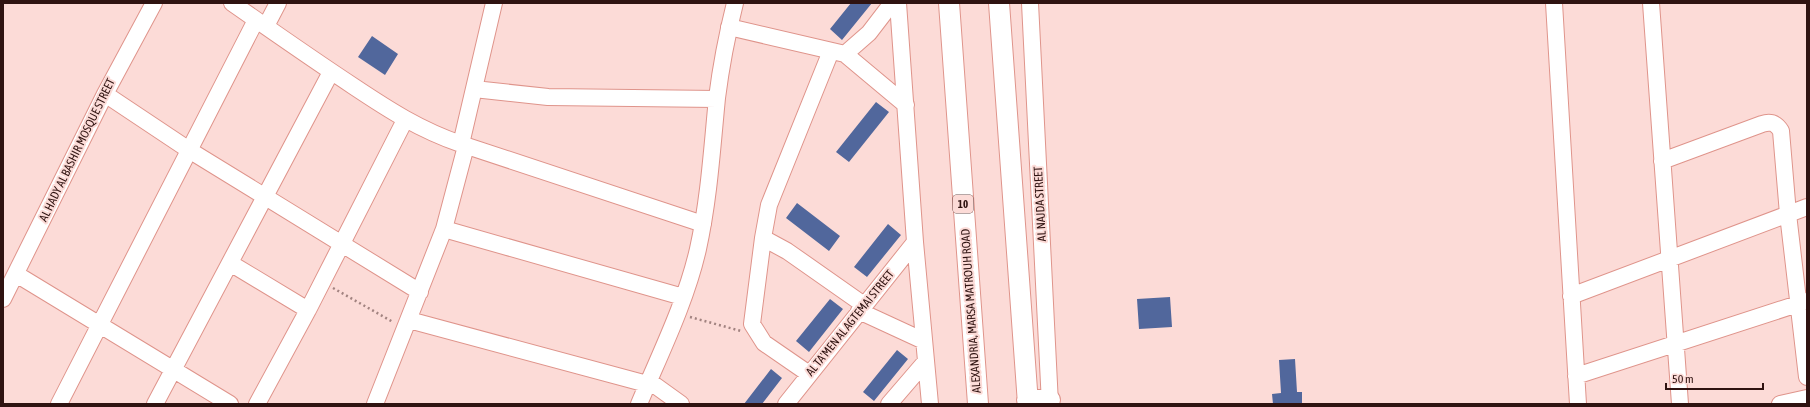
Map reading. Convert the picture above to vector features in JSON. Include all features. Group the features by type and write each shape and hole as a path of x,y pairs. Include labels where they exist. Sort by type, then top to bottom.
{"main road":[{"name":"ALEXANDRIA, MARSA MATROUH ROAD","path":"949,3 978,404"},
{"path":"999,3 1027,402 1050,402"}],"street":[{"name":"AL HADY AL BASHIR MOSQUE STREET","path":"3,299 105,94 154,3"},
{"path":"232,3 331,72 405,120 424,130 463,145 703,224"},
{"path":"59,404 189,150 261,23 278,3"},
{"path":"375,404 444,229 494,3"},
{"path":"639,404 684,297 698,250 713,154 717,99 723,53 735,3"},
{"path":"809,374 772,350 757,335 752,324 765,221 775,188 838,52 869,33 892,3"},
{"path":"898,3 915,242 930,404"},
{"name":"AL NAJDA STREET","path":"1030,3 1050,402"},
{"path":"1554,3 1578,404"},
{"path":"1651,3 1680,404"},
{"path":"729,27 838,52 906,105"},
{"path":"155,404 331,72"},
{"path":"474,89 548,97 717,99"},
{"path":"105,94 189,150 420,292"},
{"path":"257,404 308,310 405,120"},
{"path":"1662,161 1762,124 1773,123 1781,131 1788,214 1803,303 1807,377"},
{"path":"1571,296 1807,207"},
{"path":"444,229 684,297"},
{"path":"763,238 787,251 861,308 924,341"},
{"name":"AL TA'MEN AL AGTEMAI STREET","path":"793,401 809,374 915,242"},
{"path":"230,264 308,310"},
{"path":"16,274 173,371 230,404"},
{"path":"1576,376 1803,303"},
{"path":"407,325 648,382 681,404"},
{"path":"889,404 926,361"},
{"path":"1780,404 1807,398"}],"path":[{"path":"322,281 407,325"},
{"path":"677,313 757,335"}],"building":[{"path":"851,3 872,3 842,40 830,29"},
{"path":"372,36 398,54 385,75 358,57"},
{"path":"876,102 889,112 849,162 836,152"},
{"path":"797,203 840,236 829,251 786,218"},
{"path":"888,224 901,235 867,277 854,267"},
{"path":"1170,297 1172,327 1139,329 1137,299"},
{"path":"830,299 843,309 809,352 796,341"},
{"path":"897,350 908,359 874,401 863,392"},
{"path":"1295,359 1297,392 1302,392 1302,404 1273,404 1272,394 1281,393 1279,360"},
{"path":"771,369 782,378 762,404 744,404"}]}
